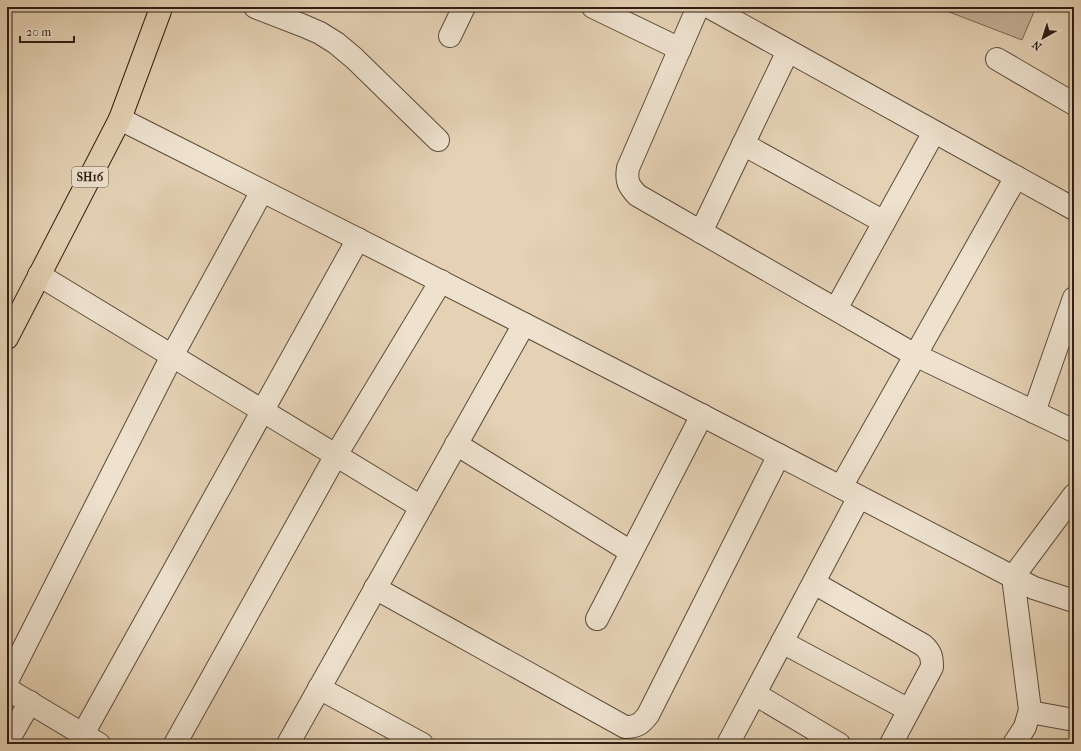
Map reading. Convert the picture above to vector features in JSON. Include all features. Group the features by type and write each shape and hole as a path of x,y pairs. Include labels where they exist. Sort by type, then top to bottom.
{"main road":[{"name":"SH16","path":"7,338 120,119 160,8"}],"street":[{"path":"255,7 320,33 336,43 354,58 438,140"},
{"path":"450,36 464,7"},
{"path":"593,7 680,49"},
{"path":"698,7 628,168 627,177 630,187 636,195 915,355 1074,430"},
{"path":"709,7 1074,209"},
{"path":"701,232 788,51"},
{"path":"997,59 1074,104"},
{"path":"120,119 441,281 1034,588 1074,601"},
{"path":"836,309 934,132"},
{"path":"743,144 884,222"},
{"path":"728,744 814,583 850,492 915,355 1016,177"},
{"path":"7,681 172,356 262,191"},
{"path":"7,689 91,739 262,411 358,239"},
{"path":"39,275 421,507"},
{"path":"175,744 336,455 441,281"},
{"path":"1034,412 1074,298"},
{"path":"288,744 524,324"},
{"path":"596,619 702,415"},
{"path":"456,444 631,552"},
{"path":"375,588 625,727 633,727 641,723 648,715 779,455"},
{"path":"1014,744 1025,727 1030,712 1030,702 1013,577 1074,495"},
{"path":"814,583 928,649 932,658 932,667 891,744"},
{"path":"782,642 909,710"},
{"path":"319,688 410,741"},
{"path":"755,694 839,744"},
{"path":"7,742 30,702"},
{"path":"1030,712 1074,720"}],"shaded area":[{"path":"936,7 1036,7 1022,40"}]}
